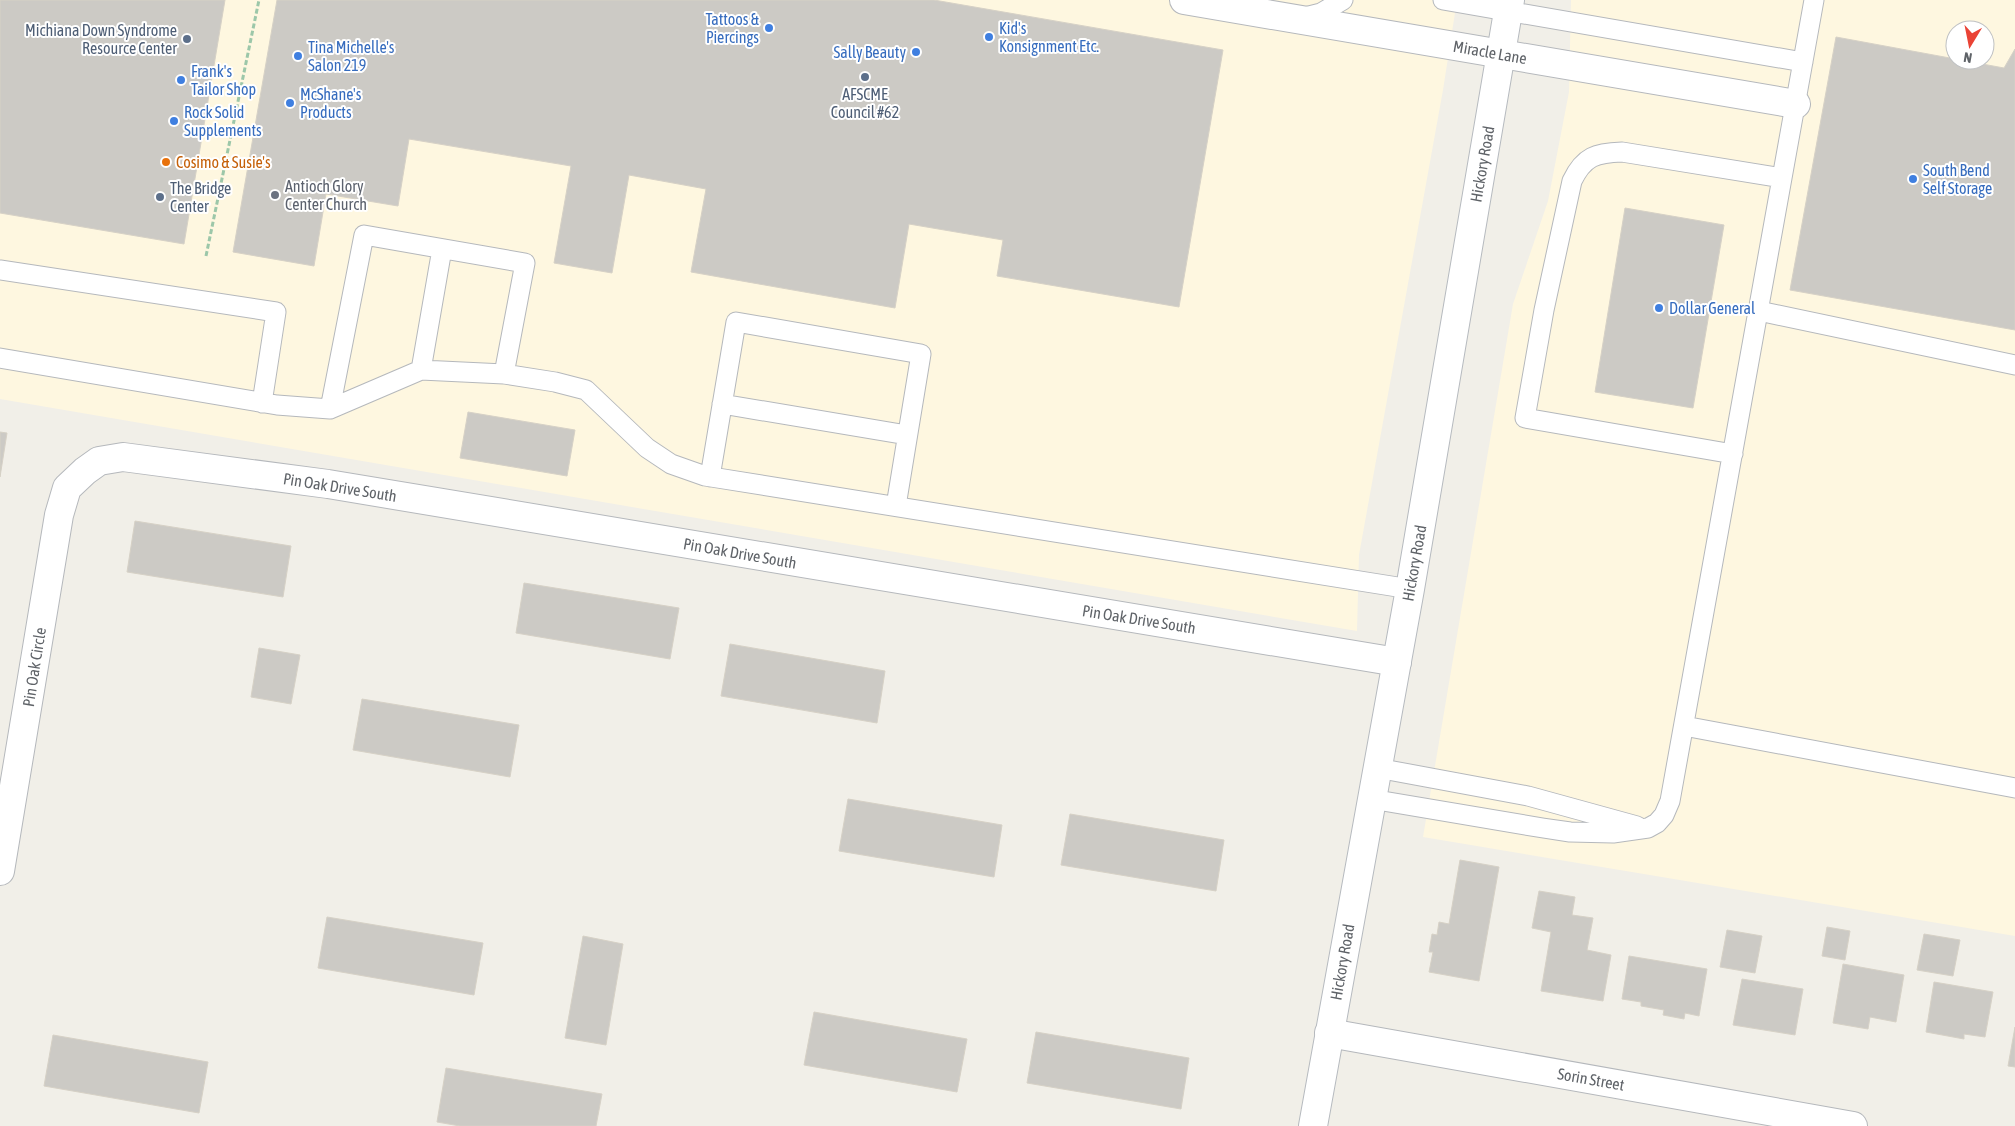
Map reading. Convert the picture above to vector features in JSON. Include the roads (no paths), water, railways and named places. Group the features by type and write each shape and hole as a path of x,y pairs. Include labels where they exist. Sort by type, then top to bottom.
{"street":[{"name":"Miracle Lane","path":"1184,0 1796,104"},
{"name":"Hickory Road","path":"1312,1126 1410,589 1509,6"},
{"name":"Pin Oak Drive South","path":"85,471 99,461 123,457 328,484 1397,662"},
{"name":"Pin Oak Circle","path":"0,871 59,514 67,488 85,471"},
{"name":"Sorin Street","path":"1329,1033 1853,1126"}],"lane":[{"path":"1293,19 1321,13 1343,0"},
{"path":"1443,0 1509,6 1803,62"},
{"path":"1372,799 1570,832 1613,833 1648,828 1657,824 1664,815 1670,801 1684,726 1814,0"},
{"path":"1733,454 1525,418 1544,310 1572,181 1583,162 1593,156 1605,152 1622,152 1782,178"},
{"path":"330,409 364,235 525,263 504,374"},
{"path":"421,370 442,248"},
{"path":"0,270 276,312 262,403"},
{"path":"1758,311 2015,365"},
{"path":"710,477 736,322 921,354 896,506"},
{"path":"0,358 262,403 330,409 421,370 504,374 555,382 586,390 648,448 671,464 710,477 1410,589"},
{"path":"722,404 908,435"},
{"path":"1684,726 2015,788"},
{"path":"1377,768 1528,796 1648,828"}],"place":[{"name":"Tattoos & Piercings","path":"769,28"},
{"name":"Kid's Konsignment Etc.","path":"989,37"},
{"name":"Michiana Down Syndrome Resource Center","path":"187,39"},
{"name":"Sally Beauty","path":"916,52"},
{"name":"Tina Michelle's Salon 219","path":"298,56"},
{"name":"AFSCME Council #62","path":"865,77"},
{"name":"Frank's Tailor Shop","path":"181,80"},
{"name":"McShane's Products","path":"290,103"},
{"name":"Rock Solid Supplements","path":"174,121"},
{"name":"Cosimo & Susie's","path":"166,162"},
{"name":"South Bend Self Storage","path":"1913,179"},
{"name":"Antioch Glory Center Church","path":"275,195"},
{"name":"The Bridge Center","path":"160,197"},
{"name":"Dollar General","path":"1659,308"}]}
